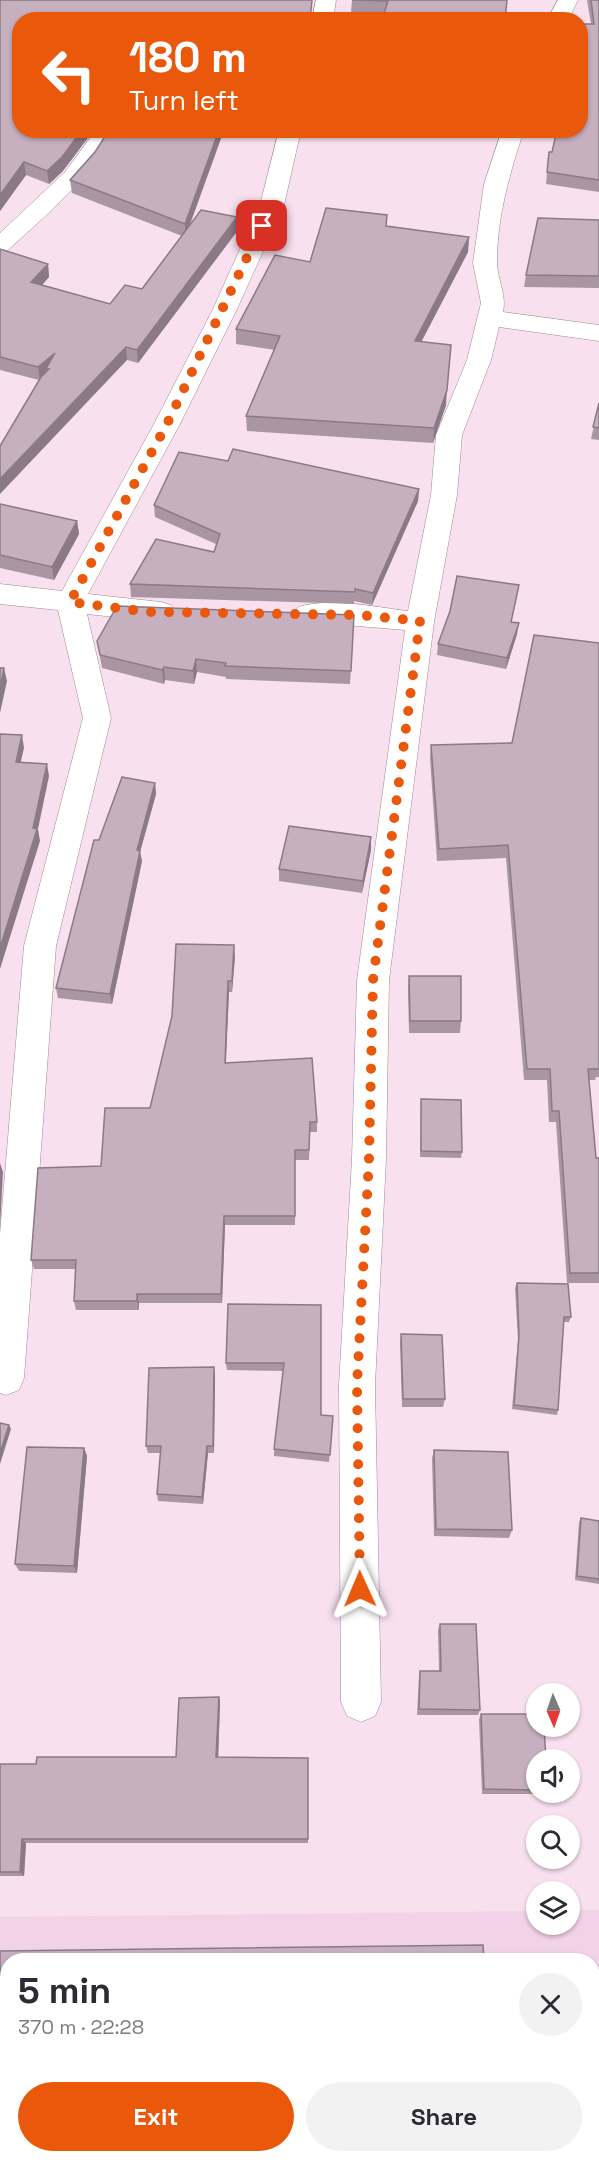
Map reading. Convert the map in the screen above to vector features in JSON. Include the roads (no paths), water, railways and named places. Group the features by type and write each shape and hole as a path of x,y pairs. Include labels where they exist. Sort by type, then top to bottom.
{"street":[{"path":"0,245 58,191 97,148 103,138"},
{"path":"6,1378 40,946 97,718 70,602 167,424 225,309 272,205 288,138"},
{"path":"361,1702 357,1385 369,1159 373,980 420,621 444,495 449,435 479,360 493,303 484,263 493,195 511,138"},
{"path":"489,318 599,333"},
{"path":"0,594 148,612 183,612"},
{"path":"288,614 358,615 420,621"}]}
